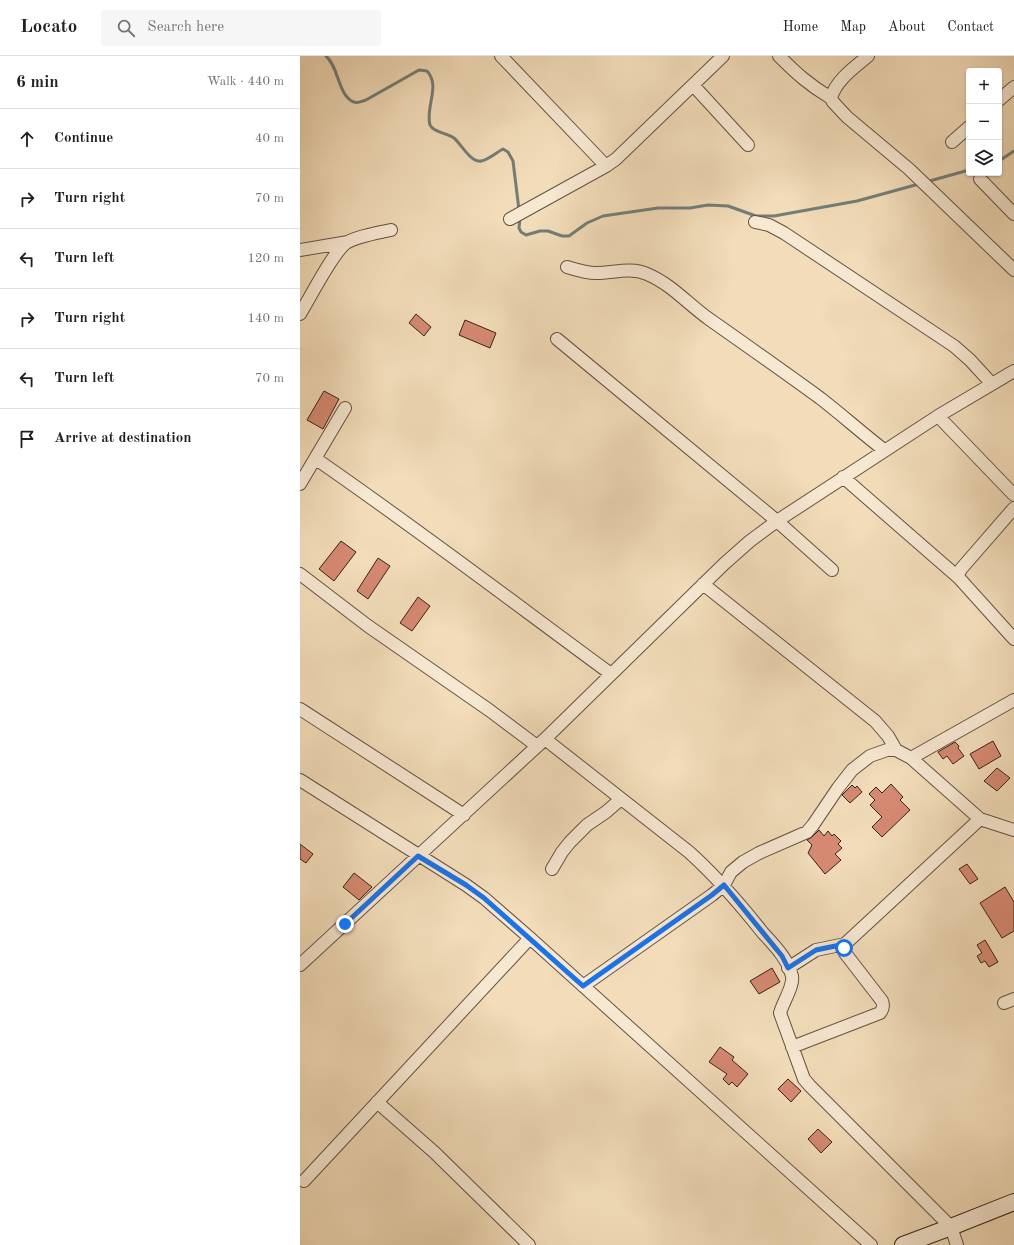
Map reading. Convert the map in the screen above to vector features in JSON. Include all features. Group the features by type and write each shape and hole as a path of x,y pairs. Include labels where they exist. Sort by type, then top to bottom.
{"main road":[{"path":"903,1245 951,1228 1014,1202"}],"street":[{"path":"501,56 606,166"},
{"path":"510,219 616,159 723,56"},
{"path":"779,56 804,80 830,98 847,117 909,169 1014,270"},
{"path":"830,98 833,89 842,78 868,56"},
{"path":"693,85 748,145"},
{"path":"1002,97 1014,87"},
{"path":"952,142 966,130"},
{"path":"980,179 1014,214"},
{"path":"755,222 769,225 784,233 954,346 970,360 992,384"},
{"path":"300,250 349,242 391,230"},
{"path":"300,314 335,256 343,245 349,242"},
{"path":"567,267 583,272 597,273 627,270 638,271 648,275 673,290 705,316 820,399 884,450"},
{"path":"557,339 777,520 832,570"},
{"path":"300,965 541,743 739,550 777,520 884,450 1014,371"},
{"path":"300,484 345,408"},
{"path":"938,416 1014,495"},
{"path":"316,459 442,548 611,674"},
{"path":"843,477 959,578 1014,638"},
{"path":"959,578 958,574 960,571 1014,508"},
{"path":"300,574 368,626 621,799 689,852 724,885 782,956 792,976 792,981 780,1013 801,1072 810,1086 951,1228 957,1245"},
{"path":"703,584 875,721 888,736 896,750"},
{"path":"911,758 1014,700"},
{"path":"300,709 464,815"},
{"path":"583,986 712,895 724,885 731,872 743,862 759,853 807,832 852,770 870,756 887,750 896,750 911,758 980,819 1014,830"},
{"path":"300,780 466,885 484,898 871,1245"},
{"path":"552,869 570,842 587,826 621,799"},
{"path":"788,968 816,950 845,944 980,819"},
{"path":"304,1181 530,938"},
{"path":"792,1047 880,1013 882,1010 882,1001 845,953 845,944"},
{"path":"377,1102 434,1152 529,1245"}],"building":[{"path":"416,314 431,327 424,336 409,323"},
{"path":"465,320 496,333 490,348 459,335"},
{"path":"324,391 339,399 323,429 307,420"},
{"path":"341,541 356,552 334,581 319,569"},
{"path":"378,558 390,566 368,599 357,591"},
{"path":"418,597 430,606 412,631 400,623"},
{"path":"993,741 1001,756 979,769 970,754"},
{"path":"955,742 959,746 958,748 964,756 953,764 947,756 943,759 938,752"},
{"path":"997,768 1010,778 997,791 984,781"},
{"path":"891,784 903,797 900,800 910,810 882,837 872,827 882,817 870,805 875,800 869,794 876,787 882,793"},
{"path":"852,785 855,788 857,786 862,792 850,803 842,795"},
{"path":"819,830 824,836 828,831 832,836 834,834 841,841 838,844 842,848 835,854 841,860 825,874 808,853 812,845 807,840"},
{"path":"300,844 313,854 306,863 300,859"},
{"path":"967,864 978,879 970,884 959,869"},
{"path":"354,873 372,887 359,900 343,887"},
{"path":"1005,887 1014,902 1014,931 1002,938 980,903"},
{"path":"985,940 998,962 989,967 985,961 981,963 977,956 982,953 977,945"},
{"path":"772,968 780,982 759,994 750,981"},
{"path":"720,1047 734,1057 732,1060 748,1074 737,1087 732,1082 729,1085 723,1079 727,1074 709,1062"},
{"path":"788,1079 801,1091 791,1102 778,1089"},
{"path":"818,1129 832,1142 821,1153 808,1139"}],"waterway":[{"path":"326,56 334,67 345,94 349,99 356,103 366,100 419,70 427,71 433,83 429,111 430,125 437,131 454,138 470,156 477,161 487,159 503,149 508,152 513,161 519,210"},
{"path":"1002,159 1014,151"},
{"path":"926,182 966,171"},
{"path":"520,218 519,228 521,232 526,235 540,231 548,231 562,236 569,236 587,223 603,216 658,208 690,208 708,205 728,206 756,216 774,216 857,201 919,184"}],"route":[{"path":"345,924 418,856 466,885 484,898 583,986 724,885 782,956 788,968 812,952 821,948 845,944 844,948"}]}
